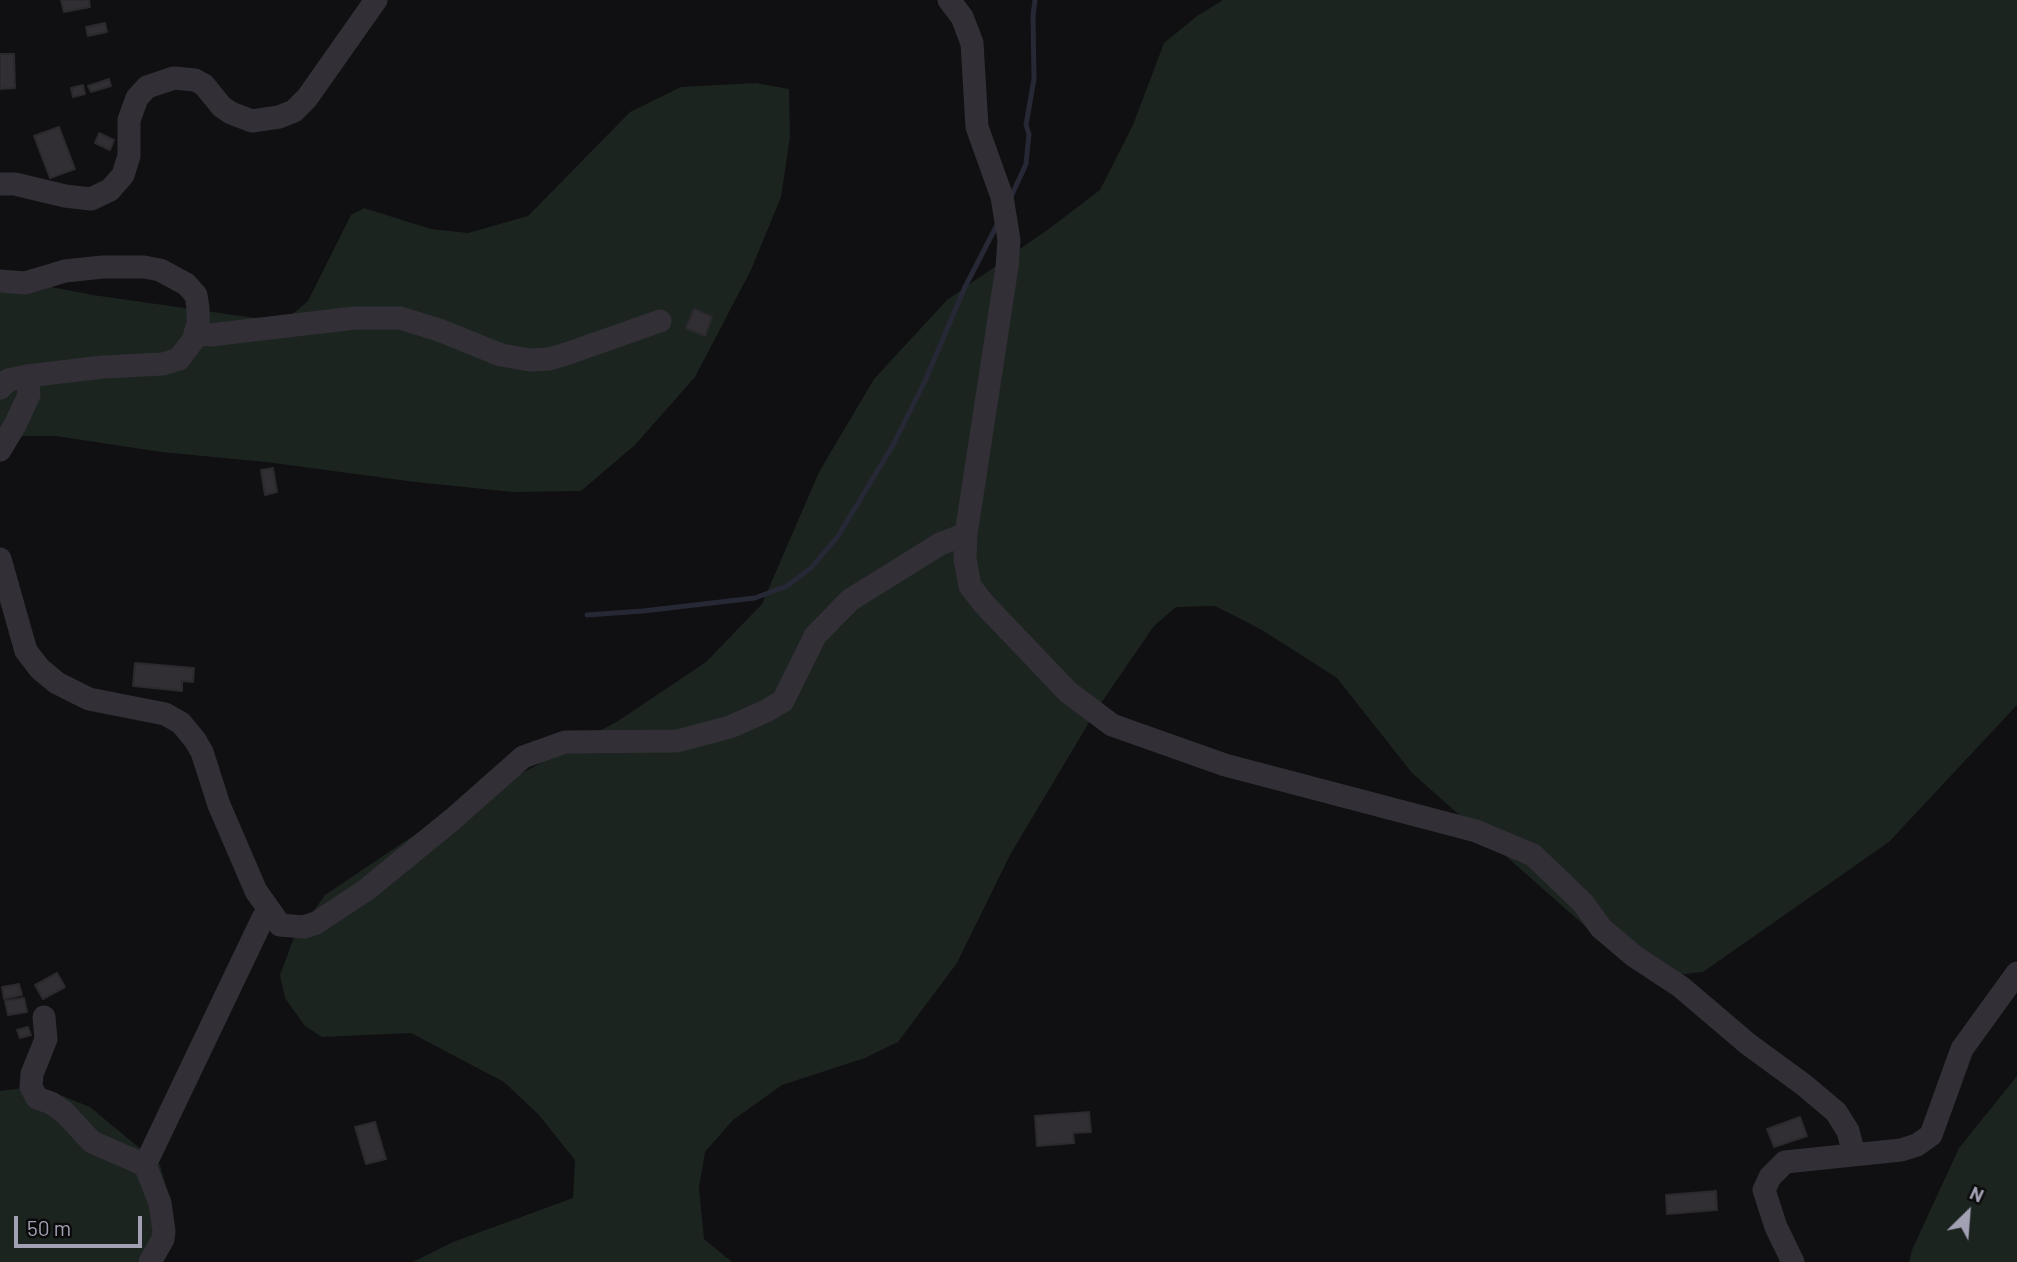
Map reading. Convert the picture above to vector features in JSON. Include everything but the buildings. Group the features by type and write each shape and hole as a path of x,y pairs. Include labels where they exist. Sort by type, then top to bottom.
{"street":[{"path":"0,184 15,184 91,199 110,190 123,175 129,156 129,120 137,98 147,87 174,78 195,80 204,85 230,113 252,121 278,117 294,111 307,98 376,0"},
{"path":"948,0 962,17 972,43 976,127 1002,197 1009,240 966,534 965,559 970,586 984,604 1068,692 1112,725 1225,765 1476,831 1533,855 1583,903 1601,928 1634,956 1681,987 1748,1044 1836,1112 1848,1131 1854,1154"},
{"path":"0,281 25,283 50,274 103,267 160,270 186,284 196,295 198,323 188,349 179,359 163,364 103,367 27,376 8,380 0,388"},
{"path":"195,333 210,335 355,318 400,318 439,330 501,355 530,360 549,359 566,354 660,321"},
{"path":"0,450 29,395 27,376"},
{"path":"0,559 26,651 40,669 57,683 89,699 165,714 181,723 195,740 206,764 219,805 256,891 280,925 304,927 316,923 366,890 523,757 565,742 677,741 748,721 783,701 815,636 850,600 940,544 966,534"},
{"path":"145,1165 262,918 269,911"},
{"path":"1793,1262 1776,1227 1764,1190 1770,1177 1785,1162 1901,1150 1917,1145 1931,1135 1962,1049 2017,973"},
{"path":"44,1017 46,1039 32,1074 31,1087 37,1098 64,1112 92,1142 145,1165 160,1203 164,1231 163,1239 150,1262"}],"shaded area":[{"path":"1223,0 2017,0 2017,705 1889,842 1703,972 1659,977 1595,935 1412,773 1337,678 1262,630 1215,606 1176,607 1154,626 1097,709 1010,855 957,963 898,1042 865,1058 782,1085 733,1120 705,1152 699,1188 704,1239 732,1262 413,1262 453,1242 573,1198 575,1160 538,1114 504,1082 411,1033 322,1037 305,1026 285,998 280,975 293,940 325,895 441,817 618,721 706,662 762,604 819,472 874,379 947,300 1100,190 1133,125 1164,43 1197,16"},
{"path":"756,83 789,89 790,137 781,197 751,270 695,377 635,445 581,491 513,492 161,452 56,436 0,436 0,277 93,295 283,322 308,301 351,215 364,208 431,229 468,233 528,216 630,112 681,87"},
{"path":"2017,1076 2017,1262 1909,1262 1959,1148"},
{"path":"38,1086 90,1107 160,1165 172,1209 163,1262 0,1262 0,1091"}],"waterway":[{"path":"1010,199 1026,164 1029,134 1026,125 1034,79 1035,0"},
{"path":"587,615 755,598 787,586 811,568 838,536 893,445 925,381 965,287 998,223"}]}
